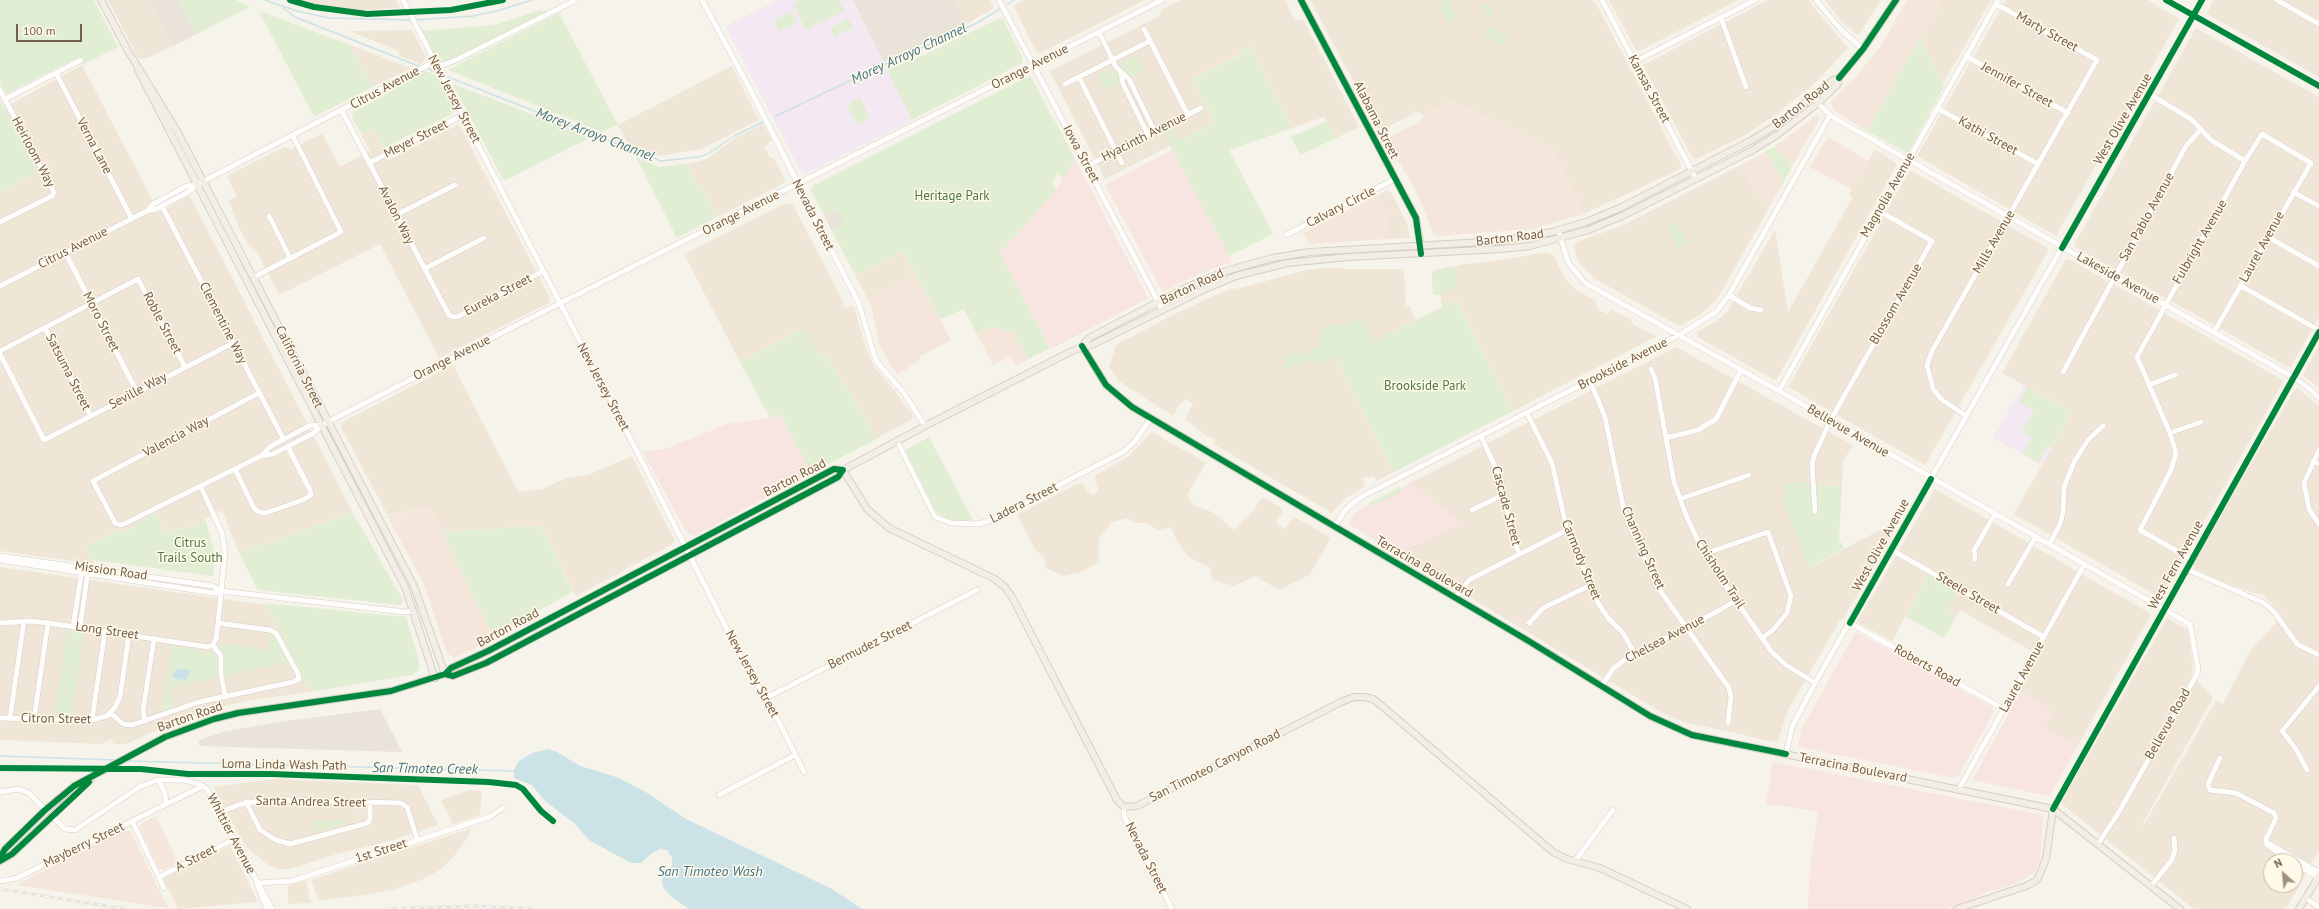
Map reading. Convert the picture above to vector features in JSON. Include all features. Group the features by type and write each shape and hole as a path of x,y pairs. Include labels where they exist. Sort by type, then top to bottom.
{"main road":[{"name":"California Street","path":"101,0 137,68 177,131 400,560 418,596 445,674"},
{"name":"Alabama Street","path":"1301,0 1417,222 1421,254"},
{"path":"1839,78 1863,49 1895,0"},
{"name":"California Street","path":"137,68 139,76 405,587 435,678"},
{"name":"Barton Road","path":"445,674 453,676 486,663 838,477 843,470 924,426 1082,346 1092,345 1205,289 1247,273 1287,263 1501,249 1561,239 1611,221 1696,179 1777,135 1818,103 1838,84 1839,78 1833,80 1813,98 1767,132 1620,208 1558,230 1500,241 1310,252 1245,265 1206,279 1158,302 1089,338 1082,346"},
{"path":"1794,123 1792,118 1802,110 1804,104"},
{"path":"1767,132 1777,135"},
{"path":"1245,265 1247,273"},
{"name":"Terracina Boulevard","path":"1082,346 1106,385 1132,407 1455,597 1650,716 1692,735 2053,809 2180,909"},
{"name":"Barton Road","path":"0,858 5,849 74,786 93,778 144,746 189,727 238,713 385,692 435,678 445,674 451,668 488,651 685,546 834,469 843,470"},
{"path":"843,470 867,510 889,528 993,578 1005,587 1012,597 1117,800 1124,807"},
{"path":"392,564 400,560"},
{"name":"San Timoteo Canyon Road","path":"1124,807 1137,806 1342,702 1354,697 1364,697 1373,699 1382,706 1553,852 1575,861 1600,868 1687,909"},
{"name":"Barton Road","path":"0,861 12,854 93,778"},
{"name":"West Fern Avenue","path":"1957,909 2026,886 2037,880 2046,859 2053,809"},
{"path":"2299,909 2319,875"}],"street":[{"name":"New Jersey Street","path":"403,0 689,555 764,699 776,716 804,772"},
{"name":"Citrus Avenue","path":"147,211 153,204 187,186 196,185 203,182 430,64 442,65 456,60 576,0"},
{"name":"Nevada Street","path":"702,0 750,89 859,304 876,362 904,393 924,426"},
{"name":"Iowa Street","path":"999,0 1162,309"},
{"name":"Orange Avenue","path":"120,525 201,487 261,456 273,454 314,433 320,426 327,422 1162,0"},
{"name":"Kansas Street","path":"1602,0 1696,179"},
{"path":"1634,62 1755,0"},
{"path":"1816,0 1841,30 1863,49"},
{"path":"2166,0 2319,86"},
{"name":"West Olive Avenue","path":"1786,754 1792,726 1815,683 1892,550 1966,416 2202,0"},
{"path":"2277,0 2319,24"},
{"name":"Magnolia Avenue","path":"1779,391 1997,2"},
{"name":"Marty Street","path":"1997,2 2097,60"},
{"path":"1721,18 1746,87"},
{"path":"1144,29 1188,115"},
{"path":"1098,32 1121,74 1123,84 1148,135"},
{"path":"1065,84 1150,42"},
{"name":"Jennifer Street","path":"1966,56 2068,113"},
{"path":"5,99 81,60"},
{"name":"Mills Avenue","path":"1966,416 1946,404 1936,394 1929,378 1927,365 1932,351 2097,60"},
{"name":"Verna Lane","path":"56,73 132,219"},
{"path":"1121,74 1129,79 1155,132"},
{"path":"1078,77 1122,163"},
{"name":"Heirloom Way","path":"0,90 20,124 54,192 52,196 0,222"},
{"path":"2149,94 2191,119 2216,144 2245,161"},
{"name":"Lakeside Avenue","path":"1813,98 1830,115 2062,248 2293,377 2310,389 2319,398"},
{"name":"Hyacinth Avenue","path":"1087,166 1201,108"},
{"name":"Kathi Street","path":"1937,108 2038,164"},
{"name":"Avalon Way","path":"342,111 424,269 452,316"},
{"name":"Meyer Street","path":"369,163 463,115"},
{"name":"Brookside Avenue","path":"1334,527 1347,508 1356,500 1677,336 1716,312 1729,295 1830,115"},
{"name":"San Pablo Avenue","path":"2063,372 2186,146 2201,129"},
{"name":"Fulbright Avenue","path":"2191,560 2140,530 2175,460 2176,447 2137,357 2245,161 2262,134 2311,163"},
{"path":"254,277 341,232 293,136"},
{"name":"Laurel Avenue","path":"2214,332 2311,163"},
{"name":"Calvary Circle","path":"1286,235 1395,179"},
{"name":"Citrus Avenue","path":"0,286 147,211 162,206 190,191 196,185"},
{"path":"396,215 455,185"},
{"path":"2293,192 2319,206"},
{"name":"Clementine Way","path":"162,206 284,440"},
{"name":"Blossom Avenue","path":"1830,420 1932,241 1879,211"},
{"path":"269,216 290,258"},
{"name":"Bellevue Avenue","path":"1558,230 1568,262 1585,283 1677,336 1779,391 2164,610"},
{"path":"2268,237 2319,266"},
{"path":"424,269 484,238"},
{"name":"Moro Street","path":"64,252 137,392"},
{"name":"Eureka Street","path":"452,316 459,316 543,271"},
{"name":"Roble Street","path":"91,303 138,279 185,367"},
{"path":"2240,286 2319,331"},
{"path":"1729,295 1750,308 1761,310"},
{"path":"0,353 91,303"},
{"name":"Satsuma Street","path":"45,328 90,416"},
{"name":"West Fern Avenue","path":"2053,809 2319,331"},
{"name":"Seville Way","path":"0,353 44,440 233,343"},
{"name":"Chisholm Trail","path":"1651,369 1655,378 1666,438 1680,499 1704,554 1771,651 1786,665 1815,683"},
{"path":"1666,438 1698,430 1716,419 1741,370"},
{"path":"2149,385 2175,375"},
{"name":"Channing Street","path":"1590,381 1605,417 1623,506 1629,524 1655,582 1729,688 1731,710 1728,723"},
{"name":"Valencia Way","path":"120,525 115,522 93,481 259,393"},
{"name":"Carmody Street","path":"1527,412 1552,463 1567,530 1602,611 1623,633 1635,654"},
{"name":"Ladera Street","path":"897,441 935,517 951,523 978,524 989,522 1123,452 1138,438 1151,418"},
{"path":"1815,512 1812,460 1830,420"},
{"path":"2170,433 2201,422"},
{"name":"Orange Avenue","path":"261,456 271,446 311,425 320,426"},
{"path":"2049,545 2060,524 2063,512 2064,487 2074,462 2088,440 2103,426"},
{"name":"Cascade Street","path":"1481,436 1496,466 1505,494 1513,537 1519,554"},
{"path":"235,469 254,508 259,512 266,514 311,495 310,490 288,446"},
{"path":"2319,450 2304,483 2309,509 2319,524"},
{"path":"2313,461 2319,464"},
{"path":"1680,499 1750,475"},
{"path":"201,487 222,533 224,552 218,623 214,645 221,656 221,674 225,696"},
{"path":"1472,510 1505,494"},
{"path":"1974,559 1974,550 1995,514"},
{"path":"1455,597 1469,580 1567,530"},
{"path":"1704,554 1768,532 1791,596 1785,616 1773,630 1762,638"},
{"path":"2008,584 2035,538"},
{"name":"Steele Street","path":"1892,550 2044,637"},
{"name":"Mission Road","path":"0,556 89,567 213,586 221,591"},
{"name":"Mission Road","path":"0,560 213,593 221,591 405,612 413,611"},
{"name":"Laurel Avenue","path":"1959,789 2084,565"},
{"path":"73,627 83,567"},
{"path":"80,628 89,567"},
{"path":"2186,569 2264,603 2275,613 2297,644 2319,655"},
{"path":"1529,623 1543,608 1591,585"},
{"name":"Bermudez Street","path":"764,699 977,590"},
{"name":"Chelsea Avenue","path":"1601,687 1613,669 1635,654 1736,600"},
{"path":"77,602 84,603"},
{"name":"Bellevue Road","path":"2098,844 2117,815 2198,669 2192,628 2164,610"},
{"path":"10,718 24,621"},
{"name":"Long Street","path":"0,623 24,621 48,623 208,647 214,645"},
{"path":"34,719 48,623"},
{"path":"129,634 120,697 111,713 126,726 199,702 293,682 299,679 298,674 276,633 270,630 218,623"},
{"name":"Roberts Road","path":"1850,623 2004,709"},
{"path":"92,720 105,631"},
{"path":"145,721 143,711 154,638"},
{"path":"2307,770 2296,749 2282,731 2319,686"},
{"name":"Citron Street","path":"0,718 92,720 102,719 111,713"},
{"path":"719,795 795,755"},
{"path":"2220,758 2208,784 2210,790 2236,793 2274,813 2276,821 2266,842 2282,853"},
{"path":"158,780 165,793 166,804"},
{"name":"Mayberry Street","path":"52,816 65,828 75,830 141,786 158,780 184,780 203,786"},
{"name":"Mayberry Street","path":"0,881 17,878 203,786"},
{"name":"Whittier Avenue","path":"203,786 220,812 272,909"},
{"path":"0,792 18,789 29,793 46,810"},
{"name":"Santa Andrea Street","path":"220,812 246,802 281,799 404,805 417,839"},
{"path":"246,802 260,830 276,840 290,844 368,823 370,818 370,803"},
{"name":"Nevada Street","path":"1124,807 1124,816 1172,909"},
{"name":"1st Street","path":"257,883 292,881 417,839 489,817 502,808"},
{"path":"1575,861 1613,810"},
{"path":"132,821 164,888"},
{"path":"2151,886 2171,861 2174,851 2174,838"},
{"name":"A Street","path":"159,877 234,839"},
{"path":"2303,866 2319,875"},
{"path":"2303,868 2319,875"},
{"name":"Whittier Avenue","path":"257,883 258,891 267,909"},
{"path":"2305,898 2319,907"}],"shaded area":[{"path":"108,0 150,0 173,46 148,58 138,58"},
{"path":"150,0 179,0 197,34 173,46"},
{"path":"295,0 396,0 400,8 364,10 331,9"},
{"path":"778,0 853,0 912,120 803,175 725,26"},
{"path":"853,0 954,0 966,24 883,62"},
{"path":"954,0 990,0 994,8 966,24"},
{"path":"1024,0 1145,0 1040,53 1036,52 1014,6"},
{"path":"1181,0 1285,0 1295,21 1303,19 1359,127 1336,138 1324,117 1292,128 1249,44 1242,53 1192,79 1215,123 1105,179 1050,71 1159,16 1162,10"},
{"path":"1310,0 1594,0 1681,165 1680,169 1584,214 1553,150 1451,101 1424,115 1414,111 1413,114 1380,131"},
{"path":"1609,0 1739,0 1637,52"},
{"path":"1768,0 1808,0 1848,48 1816,82 1774,116 1745,135 1694,160 1643,65"},
{"path":"1825,0 1881,0 1860,33 1856,34 1839,19"},
{"path":"1907,0 1942,0 1867,131 1836,112 1830,103 1859,73 1881,46"},
{"path":"1942,0 1991,0 1943,84 1920,38"},
{"path":"2006,0 2148,0 2179,19 2056,236 1917,156"},
{"path":"2213,0 2319,0 2319,77 2207,14"},
{"path":"2196,28 2319,97 2319,317 2290,368 2075,247 2075,243"},
{"path":"412,30 426,57 421,64 400,56 397,50 349,31"},
{"path":"350,45 411,68 373,87"},
{"path":"82,65 159,213 188,196 191,198 353,513 239,553 222,510 193,526 166,533 155,513 126,531 116,532 85,546 94,564 0,551 0,192 39,172 4,108"},
{"path":"732,66 759,120 701,149 659,156 630,146 618,125"},
{"path":"1451,101 1553,150 1584,214 1532,229 1437,236 1433,234 1423,206 1411,181 1398,161 1388,138 1420,121 1424,115"},
{"path":"1817,115 1820,118 1792,166 1774,147"},
{"path":"763,124 772,140 765,147 770,157 774,158 785,180 784,183 717,217 701,185 695,185 695,179 687,164 707,159 735,138"},
{"path":"457,125 460,126 550,298 549,303 439,358 380,244 279,295 257,252 246,241 240,230 229,201 237,197 227,176 285,147 291,149 322,134 340,167 370,151 361,134 373,128 389,160"},
{"path":"1828,137 1868,161 1852,189 1810,167"},
{"path":"1875,149 1897,164 1777,379 1773,379 1697,337 1697,332 1717,321 1727,312 1775,230 1788,312 1853,197 1849,194"},
{"path":"1172,150 1232,262 1199,274 1163,292 1105,185"},
{"path":"1765,152 1784,182 1769,208 1739,166"},
{"path":"1075,159 1148,298 1051,349 1000,253 1056,190"},
{"path":"1739,166 1769,208 1717,299 1700,315 1679,326 1597,280 1582,266 1577,258 1574,249 1575,243 1626,224"},
{"path":"1910,170 2046,247 2048,251 1925,465 1788,387"},
{"path":"1387,190 1391,192 1407,224 1410,238 1387,239 1385,209 1378,195"},
{"path":"1378,195 1385,209 1387,239 1309,244 1303,233"},
{"path":"786,203 793,205 844,303 843,308 854,306 866,348 875,368 895,391 913,416 912,419 876,439 859,407 824,353 818,355 798,331 740,362 684,254"},
{"path":"837,209 845,224 832,231 824,215"},
{"path":"903,251 917,277 867,298 855,275"},
{"path":"1547,252 1553,255 1564,277 1573,287 1596,302 1596,306 1601,311 1608,314 1612,310 1631,320 1634,325 1657,336 1513,411 1456,300 1442,307 1440,295 1435,295 1433,292 1432,273 1434,270 1458,265 1501,260"},
{"path":"2069,259 2281,379 2283,382 2161,598 2014,514 2072,412 2002,373 2065,261"},
{"path":"1341,267 1344,269 1404,269 1406,306 1410,306 1416,320 1337,361 1394,472 1376,481 1374,476 1362,478 1366,486 1344,499 1332,513 1213,444 1216,439 1208,437 1185,419 1193,404 1186,399 1180,404 1173,416 1119,381 1109,367 1116,345 1174,314 1232,288 1237,289 1306,270"},
{"path":"917,277 951,340 919,357 920,360 897,375 880,347 871,305 867,298"},
{"path":"991,327 1014,332 1028,359 1016,366 1011,356 993,365 977,334"},
{"path":"2319,345 2319,388 2303,375"},
{"path":"1676,347 1853,445 1843,461 1842,485 1817,486 1805,482 1783,495 1809,568 1876,532 1892,527 1895,530 1843,619 1840,620 1788,710 1778,741 1775,742 1684,722 1664,714 1398,554 1460,522 1410,483"},
{"path":"453,365 518,492 543,489 566,478 588,475 632,456 674,539 673,544 576,596 541,526 442,532 431,509 387,514 341,427 343,422"},
{"path":"2023,385 2072,412 2042,465 1993,438"},
{"path":"2297,388 2319,406 2319,850 2303,879 2303,853 2263,853 2263,893 2295,893 2286,909 2194,909 2063,805 2062,801 2167,618 2188,630 2193,669 2191,673 2213,698 2144,821 2142,828 2216,701 2223,704 2250,651 2282,616 2265,596 2233,586 2195,569 2193,564 2295,389"},
{"path":"779,413 811,473 694,536 687,533 643,452 666,449 727,424 770,418"},
{"path":"1152,432 1206,463 1187,495 1194,505 1212,512 1234,530 1251,514 1262,497 1280,507 1283,512 1277,520 1278,525 1284,529 1295,517 1331,538 1309,575 1279,590 1255,576 1234,586 1213,580 1210,568 1189,557 1176,539 1171,527 1158,530 1146,523 1135,523 1126,518 1111,523 1099,539 1099,560 1095,564 1081,572 1063,576 1046,568 1044,558 1035,549 1017,515 1077,484 1083,484 1086,490 1093,495 1099,491 1094,478 1096,475 1128,457"},
{"path":"1410,483 1460,522 1398,554 1349,524 1354,514 1362,508"},
{"path":"1935,489 2151,614 2077,747 2043,728 2053,712 2018,691 2037,654 1960,610 1956,616 1947,610 1929,574 1892,641 1857,622"},
{"path":"431,509 493,635 478,647 454,658 447,653 425,587 387,515"},
{"path":"0,567 266,605 311,692 253,700 215,708 172,723 126,744 114,744 111,739 102,744 0,740"},
{"path":"1855,633 1858,633 1993,708 1994,712 1958,776 1953,778 1799,747 1798,744 1803,727"},
{"path":"2020,693 2053,712 2044,728 2077,747 2049,796 1972,780"},
{"path":"380,709 402,752 199,746 199,740 223,732 279,722"},
{"path":"1773,762 2043,815 2040,861 2035,871 2028,877 2015,884 1988,892 1947,909 1810,909 1808,907 1810,870 1818,811 1766,804"},
{"path":"274,779 418,785 438,825 393,840 337,854 290,869 279,869 267,864 245,846 214,787"},
{"path":"470,790 482,791 480,815 453,824 441,800"},
{"path":"156,816 178,862 163,870 159,868 139,827 141,824"},
{"path":"472,828 461,847 449,862 426,878 395,889 365,895 322,900 318,898 316,894 311,880"},
{"path":"125,830 131,832 168,908 16,885"},
{"path":"230,846 258,902 178,909 163,878"},
{"path":"306,880 311,903 288,904 288,886"}],"green space":[{"path":"0,0 94,0 118,47 82,65 79,57 6,94 0,82"},
{"path":"179,0 236,0 250,7 197,34"},
{"path":"800,0 839,0 845,11 806,30 793,4"},
{"path":"1442,0 1449,0 1458,17 1457,19 1448,23 1438,5"},
{"path":"1488,2 1495,16 1489,19 1481,5"},
{"path":"540,10 548,12 445,62 439,62 436,58 422,31 495,25"},
{"path":"259,11 350,45 373,87 314,117"},
{"path":"791,12 797,23 779,31 774,20"},
{"path":"559,13 618,125 602,132 448,70"},
{"path":"1002,17 1023,58 1022,63 912,120 887,70 935,50"},
{"path":"849,19 853,28 835,37 830,28"},
{"path":"1489,27 1508,35 1503,45 1484,36"},
{"path":"1920,38 1943,84 1943,88 1908,153 1867,131"},
{"path":"1249,44 1292,128 1229,150 1273,234 1229,256 1170,146 1171,145 1164,131 1172,127 1179,141 1215,123 1192,79 1242,54 1240,49"},
{"path":"1136,55 1144,71 1130,77 1118,65"},
{"path":"1112,68 1119,75 1119,83 1105,90 1098,75"},
{"path":"426,71 437,76 453,108 452,114 383,148 373,128 361,134 352,117 353,113"},
{"name":"Heritage Park","path":"1029,76 1031,77 1075,159 1064,178 1057,174 1053,182 1056,190 1000,253 1050,348 1028,359 1014,332 991,327 977,334 964,309 940,319 903,251 855,275 832,231 844,224 837,209 824,215 811,191 814,185"},
{"path":"453,84 591,137 504,181"},
{"path":"860,98 870,117 857,124 847,105"},
{"path":"0,100 39,172 0,192"},
{"path":"1327,121 1336,138 1300,155 1291,137"},
{"path":"1774,147 1792,166 1784,182 1765,152"},
{"path":"636,157 658,167 687,164 695,179 695,185 701,185 717,217 677,238"},
{"path":"1677,222 1688,243 1678,249 1666,227"},
{"path":"1446,267 1454,267 1457,269 1457,289 1435,295 1433,292 1432,273 1434,270 1444,269"},
{"name":"Brookside Park","path":"1456,300 1513,411 1394,472 1335,357 1322,362 1321,364 1319,361 1315,363 1308,361 1282,370 1285,355 1300,354 1320,346 1321,330 1327,328 1327,325 1340,325 1363,319 1374,341"},
{"path":"805,328 818,355 824,353 859,407 876,439 811,473 780,414 770,418 740,362"},
{"path":"2027,387 2072,412 2052,447 2048,446 2038,463 2022,454 2032,437 2022,432 2034,411 2018,402"},
{"path":"929,437 973,520 958,521 945,518 936,512 905,450"},
{"path":"1806,482 1817,486 1842,485 1839,539 1844,548 1808,568 1782,496 1786,493 1784,483"},
{"path":"1400,487 1402,491 1371,507 1369,503"},
{"name":"Citrus Trails South","path":"155,513 166,533 193,526 205,519 215,553 213,576 92,560 85,546 116,532 126,531"},
{"path":"353,513 403,600 403,603 400,605 258,590 239,553"},
{"path":"541,526 573,592 493,635 442,532"},
{"path":"1929,573 1958,591 1947,610 1956,616 1944,638 1906,617"},
{"path":"265,603 406,617 420,665 419,670 412,675 311,692"},
{"path":"67,630 84,633 72,715 55,715"},
{"path":"270,633 276,637 289,662 171,688 174,707 162,711 172,645 195,649 204,653 215,651 220,643 268,650"},
{"path":"314,820 347,821 348,823 314,832"}],"water":[{"path":"180,668 190,670 187,680 172,677 173,673"},
{"name":"San Timoteo Wash","path":"549,749 557,752 580,766 619,778 647,793 686,819 832,889 862,909 689,909 672,897 663,887 662,879 672,865 672,858 667,850 660,849 652,853 641,863 631,863 589,840 575,824 544,800 532,785 514,778 514,771 518,762 532,753"}],"waterway":[{"path":"265,0 297,11 329,18 411,20"},
{"path":"415,20 473,16 497,11 532,0"},
{"name":"Morey Arroyo Channel","path":"1007,5 1014,0"},
{"name":"Morey Arroyo Channel","path":"283,8 295,17 421,67"},
{"name":"Morey Arroyo Channel","path":"774,117 885,64 977,23 1000,9"},
{"name":"Morey Arroyo Channel","path":"429,69 438,74"},
{"name":"Morey Arroyo Channel","path":"448,77 661,161 698,157 708,154 734,136 763,122"},
{"name":"San Timoteo Creek","path":"0,756 116,760"},
{"name":"San Timoteo Creek","path":"126,761 516,771"}],"railway":[{"path":"0,889 125,909"},
{"path":"388,909 475,906 533,909"}],"cycle path":[{"path":"290,0 314,7 367,14 451,10 503,0"},
{"path":"1301,0 1416,218 1421,254"},
{"path":"1839,78 1863,49 1896,0"},
{"path":"2166,0 2319,86"},
{"path":"2062,248 2202,0"},
{"path":"2053,809 2319,332"},
{"path":"1082,346 1106,385 1132,407 1527,640 1650,716 1692,735 1786,754"},
{"path":"0,858 5,849 45,810 74,786 165,737 214,719 238,713 391,691 445,674 451,668 488,651 834,469 843,470 838,477 486,663 453,676 445,674"},
{"path":"1850,623 1931,479"},
{"name":"Loma Linda Wash Path","path":"0,768 141,769 188,774 271,774 489,782 516,785 523,789 541,811 553,821"},
{"path":"0,861 12,854 89,782"}]}
